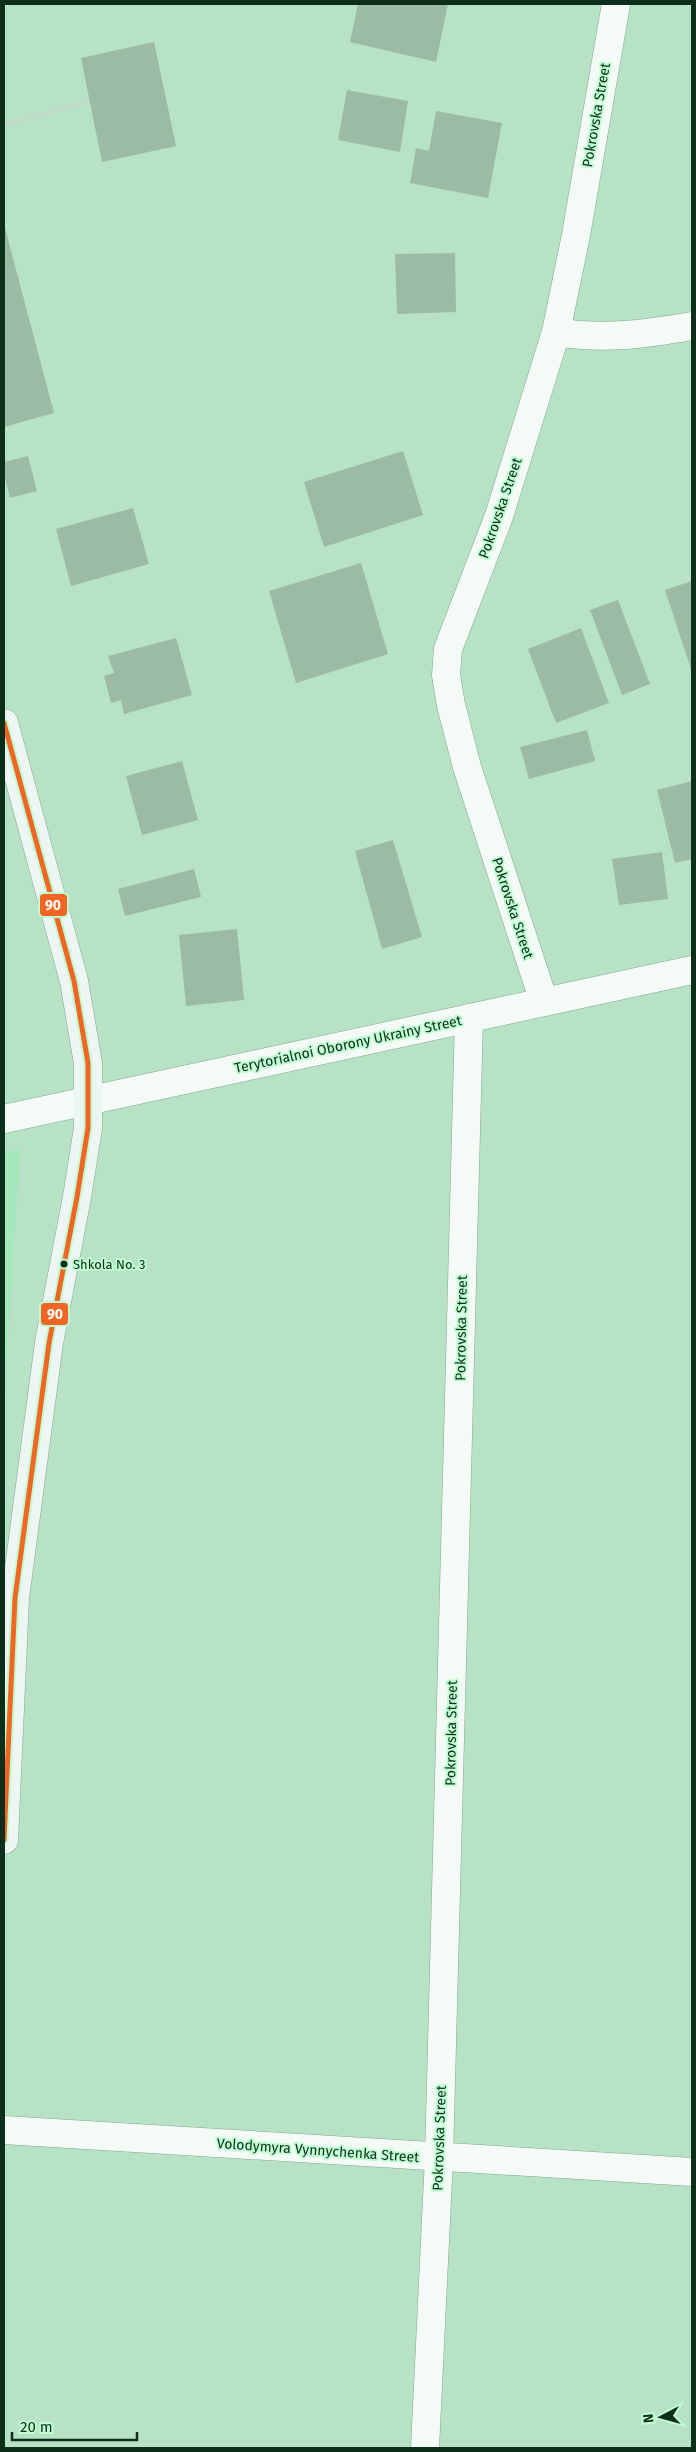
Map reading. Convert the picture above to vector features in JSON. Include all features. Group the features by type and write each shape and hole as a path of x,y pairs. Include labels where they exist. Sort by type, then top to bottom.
{"main road":[{"path":"4,723 74,981 83,1023 89,1099 84,1158 49,1342 15,1598 4,1840"}],"street":[{"name":"Pokrovska Street","path":"544,1002 467,767 451,705 446,675 448,649 499,516 556,332 576,235 616,4"},
{"path":"556,332 602,337 640,335 692,326"},
{"name":"Terytorialnoi Oborony Ukrainy Street","path":"4,1119 89,1099 692,970"},
{"name":"Pokrovska Street","path":"424,2448 440,2158 469,1018"},
{"name":"Volodymyra Vynnychenka Street","path":"4,2130 692,2172"}],"path":[{"path":"4,125 89,101"}],"shaded area":[{"path":"20,1149 4,1405 4,1152"}],"building":[{"path":"358,4 448,4 436,62 350,42"},
{"path":"154,42 176,146 102,162 81,58"},
{"path":"347,90 408,101 400,152 338,140"},
{"path":"436,111 502,123 488,198 410,183 416,148 429,151"},
{"path":"4,228 54,413 4,427"},
{"path":"455,253 456,312 397,314 395,254"},
{"path":"403,451 423,515 324,547 304,482"},
{"path":"28,456 37,491 10,498 4,474 4,462"},
{"path":"133,508 149,564 71,586 56,529"},
{"path":"361,563 388,654 296,683 269,591"},
{"path":"692,581 692,672 665,590"},
{"path":"618,600 650,684 622,695 590,610"},
{"path":"581,628 609,703 556,723 528,649"},
{"path":"176,638 192,695 124,714 121,700 111,703 104,676 114,673 108,656"},
{"path":"587,730 595,761 529,779 520,747"},
{"path":"182,761 198,820 142,835 126,776"},
{"path":"692,781 692,859 675,863 657,790"},
{"path":"393,840 422,937 382,949 355,851"},
{"path":"662,852 668,899 619,905 612,859"},
{"path":"194,869 201,897 125,916 118,889"},
{"path":"237,929 244,1000 186,1006 179,935"}],"transit line":[{"name":"90","path":"4,723 74,981 88,1063 88,1128 49,1343 15,1598 4,1840"}],"place":[{"name":"Shkola No. 3","path":"64,1264"}]}
